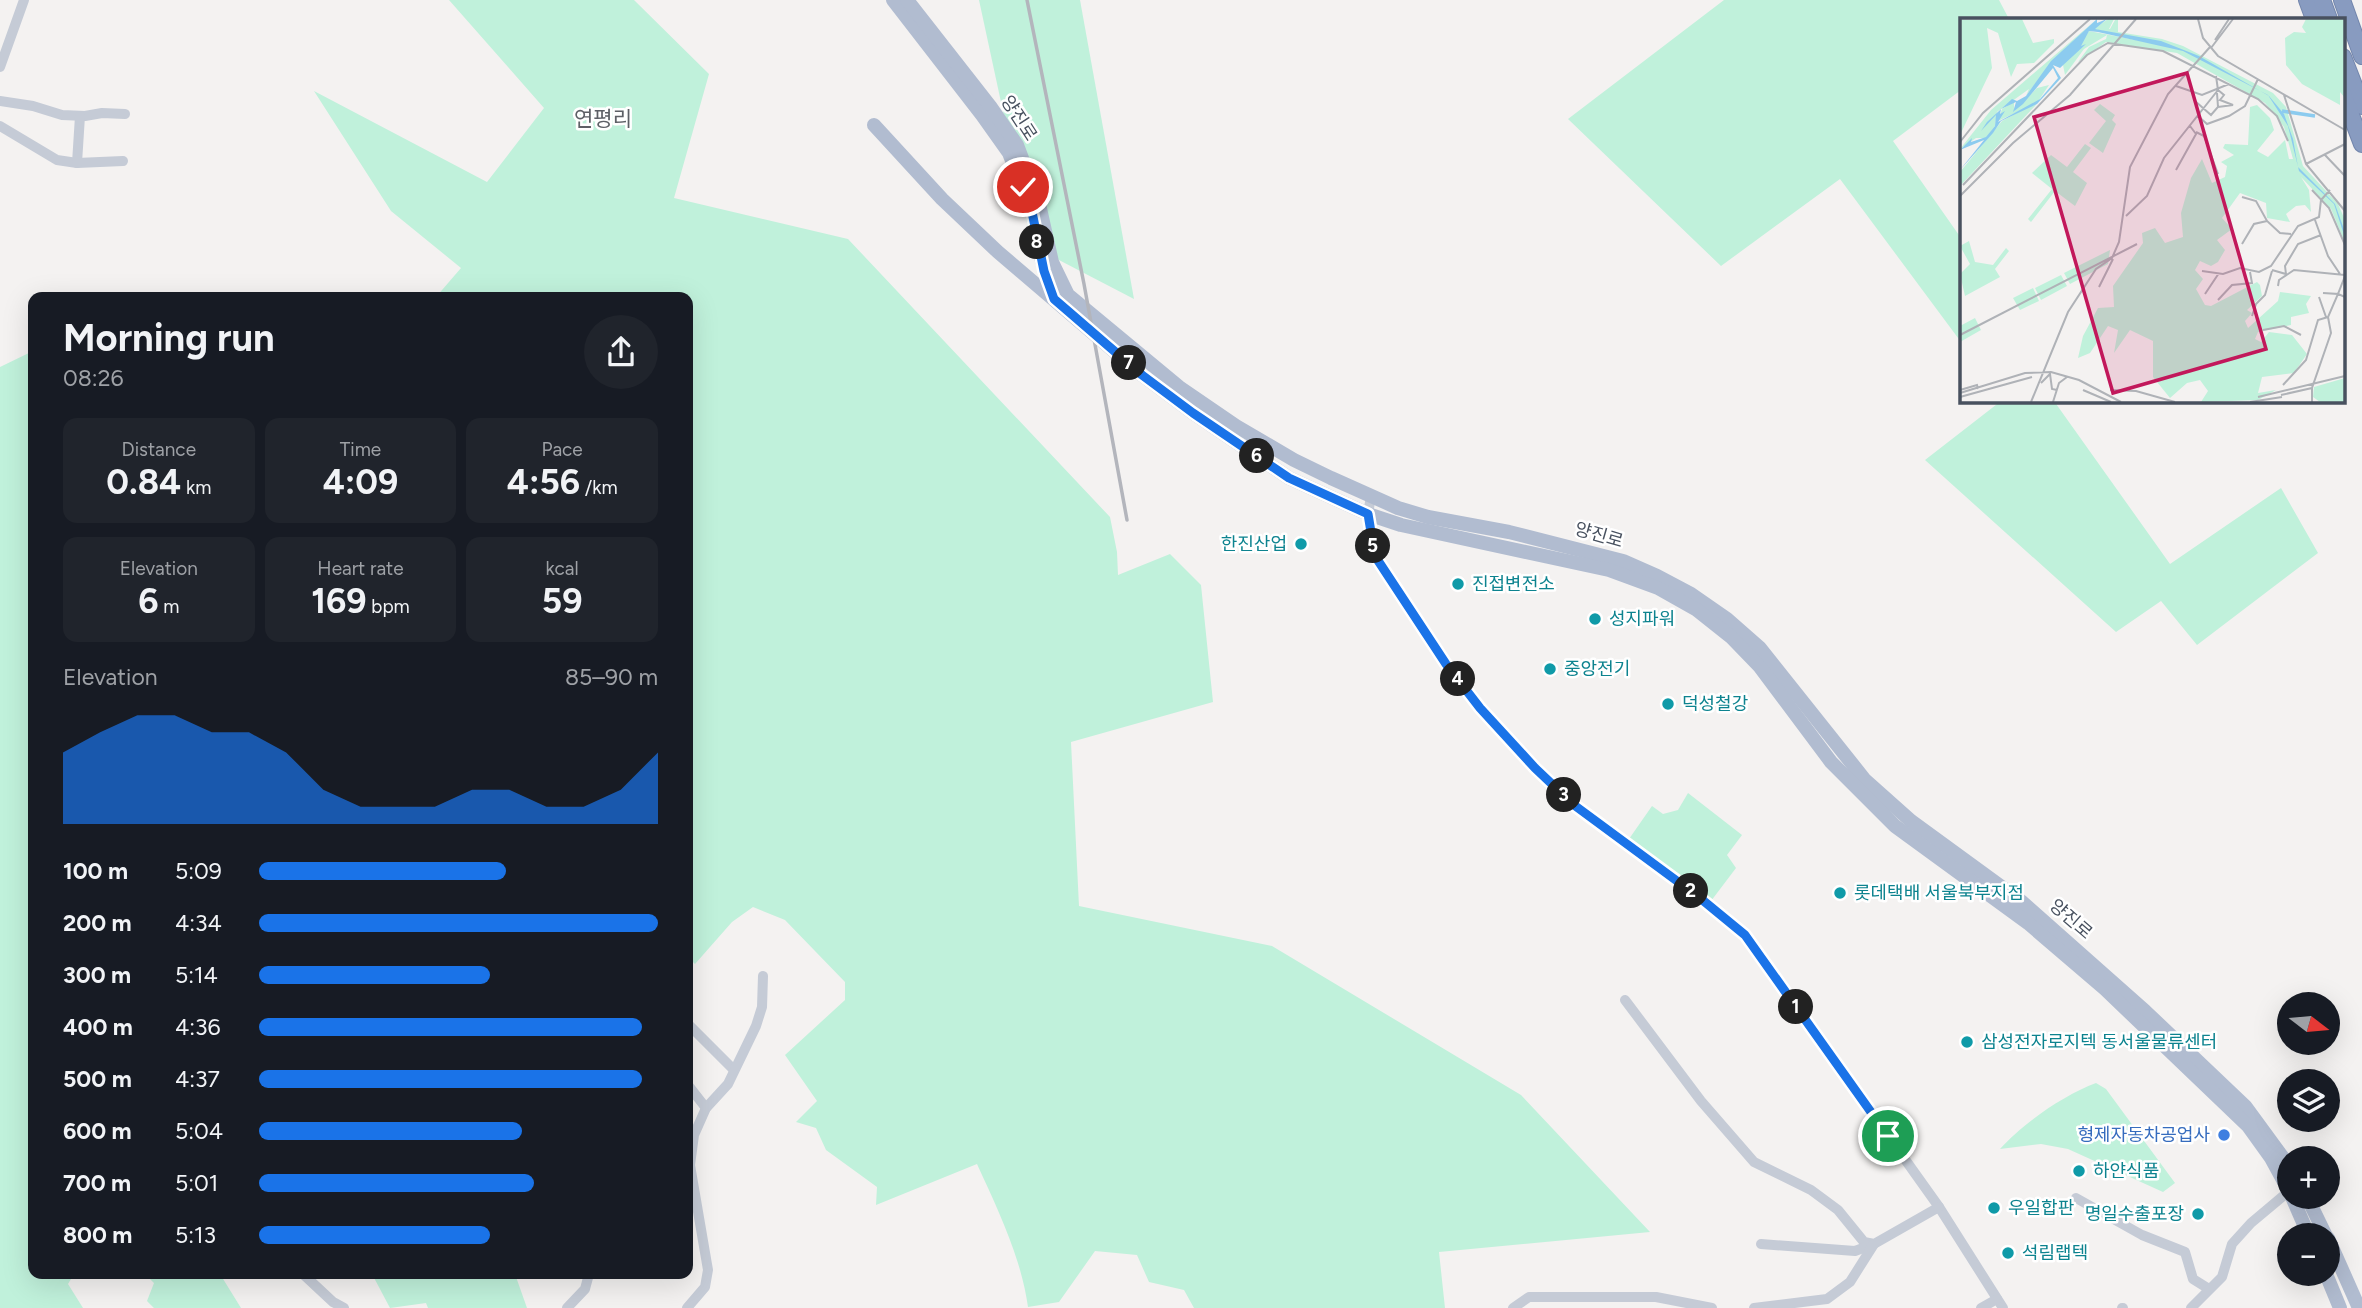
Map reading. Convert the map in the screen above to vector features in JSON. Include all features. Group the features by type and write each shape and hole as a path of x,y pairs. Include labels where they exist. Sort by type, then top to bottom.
{"highway":[{"path":"2307,0 2314,18"},
{"path":"2322,0 2329,18"},
{"path":"2342,0 2362,56"},
{"path":"2344,60 2362,106"},
{"path":"2344,97 2362,144"}],"main road":[{"name":"양진로","path":"893,0 1009,153 1032,212 1044,271 1054,299"},
{"name":"양진로","path":"907,0 1017,145 1039,204 1052,262 1068,295 1179,387 1236,426 1294,460 1398,508 1623,561 1692,594 1727,619 1760,648 1865,780 1911,821 2022,902 2145,1010 2245,1106 2277,1150"},
{"name":"양진로","path":"874,125 942,198 998,252 1142,375 1289,478 1368,514 1413,528 1609,570 1658,588 1697,611 1731,637 1760,667 1832,762 1895,826 2028,923 2105,989 2248,1126 2277,1169"},
{"path":"2340,1266 2359,1308"},
{"path":"2331,1286 2340,1308"}],"street":[{"path":"0,67 24,0"},
{"path":"0,101 33,106 62,115 125,114"},
{"path":"77,163 80,116"},
{"path":"0,126 57,160 77,163 124,161"},
{"path":"1371,496 1368,514 1375,556 1438,653 1480,708 1535,768 1574,805 1700,898 1745,935 1939,1207 2000,1303 1981,1308"},
{"path":"693,1142 706,1108 728,1084 756,1027 762,1007 763,975"},
{"path":"1625,1000 1701,1101 1754,1162 1811,1190 1838,1210 1864,1242 1874,1244"},
{"path":"693,1029 734,1070"},
{"path":"693,1091 706,1108"},
{"path":"687,1308 705,1287 708,1270 693,1182"},
{"path":"2076,1198 2142,1235 2185,1252 2193,1279 2209,1289"},
{"path":"2191,1308 2222,1277 2232,1244 2277,1201"},
{"path":"1761,1244 1855,1251 1874,1244 1939,1207"},
{"path":"1754,1308 1827,1299 1850,1282 1874,1244"},
{"path":"308,1279 333,1302 344,1308"},
{"path":"567,1308 585,1289 588,1279"},
{"path":"1513,1308 1529,1297 1656,1297 1712,1308"}],"green space":[{"path":"449,0 634,0 709,74 674,198 848,239 1110,517 1117,552 1118,575 1170,554 1201,585 1213,702 1071,742 1079,906 1272,946 1521,1095 1650,1232 1439,1252 1445,1308 1194,1308 1184,1290 1149,1282 1137,1255 1095,1251 1059,1302 1028,1307 1014,1252 977,1164 876,1205 877,1187 826,1150 816,1128 796,1122 817,1101 785,1055 845,1000 845,982 785,920 753,907 732,922 695,964 693,962 693,292 440,292 461,268 391,211 314,91 487,182 544,108"},
{"path":"979,0 1080,0 1134,299 1032,246"},
{"path":"1724,0 1999,0 2008,18 1960,18 1960,91 1893,141 1960,237 1960,341 1840,179 1721,266 1568,119"},
{"path":"28,353 28,1279 71,1279 68,1284 83,1308 0,1308 0,367"},
{"path":"2000,402 2055,402 2170,564 2281,488 2318,553 2197,645 2161,601 2116,632 1925,460"},
{"path":"1688,793 1742,835 1727,855 1736,868 1711,901 1629,839 1652,806 1663,814 1678,810"},
{"path":"2096,1083 2106,1089 2175,1183 2163,1192 2068,1149 2041,1144 2000,1149 2020,1129 2045,1111"},
{"path":"150,1279 223,1279 241,1308 154,1308 147,1301 154,1283"},
{"path":"375,1279 517,1279 527,1308 428,1308 426,1303 390,1308"}],"railway":[{"path":"1027,0 1084,284 1127,520"}],"place":[{"name":"한진산업","path":"1301,544"},
{"name":"진접변전소","path":"1458,584"},
{"name":"성지파워","path":"1595,619"},
{"name":"중앙전기","path":"1550,669"},
{"name":"덕성철강","path":"1668,704"},
{"name":"롯데택배 서울북부지점","path":"1840,893"},
{"name":"삼성전자로지텍 동서울물류센터","path":"1967,1042"},
{"name":"형제자동차공업사","path":"2224,1135"},
{"name":"하얀식품","path":"2079,1171"},
{"name":"우일합판","path":"1994,1208"},
{"name":"명일수출포장","path":"2198,1214"},
{"name":"석림랩텍","path":"2008,1253"}],"district":[{"name":"연평리","path":"603,119"}],"route":[{"path":"1023,187 1032,212 1044,271 1054,299 1142,375 1193,413 1289,478 1368,514 1375,556 1446,664 1480,708 1535,768 1574,805 1700,898 1745,935 1888,1136"}]}
